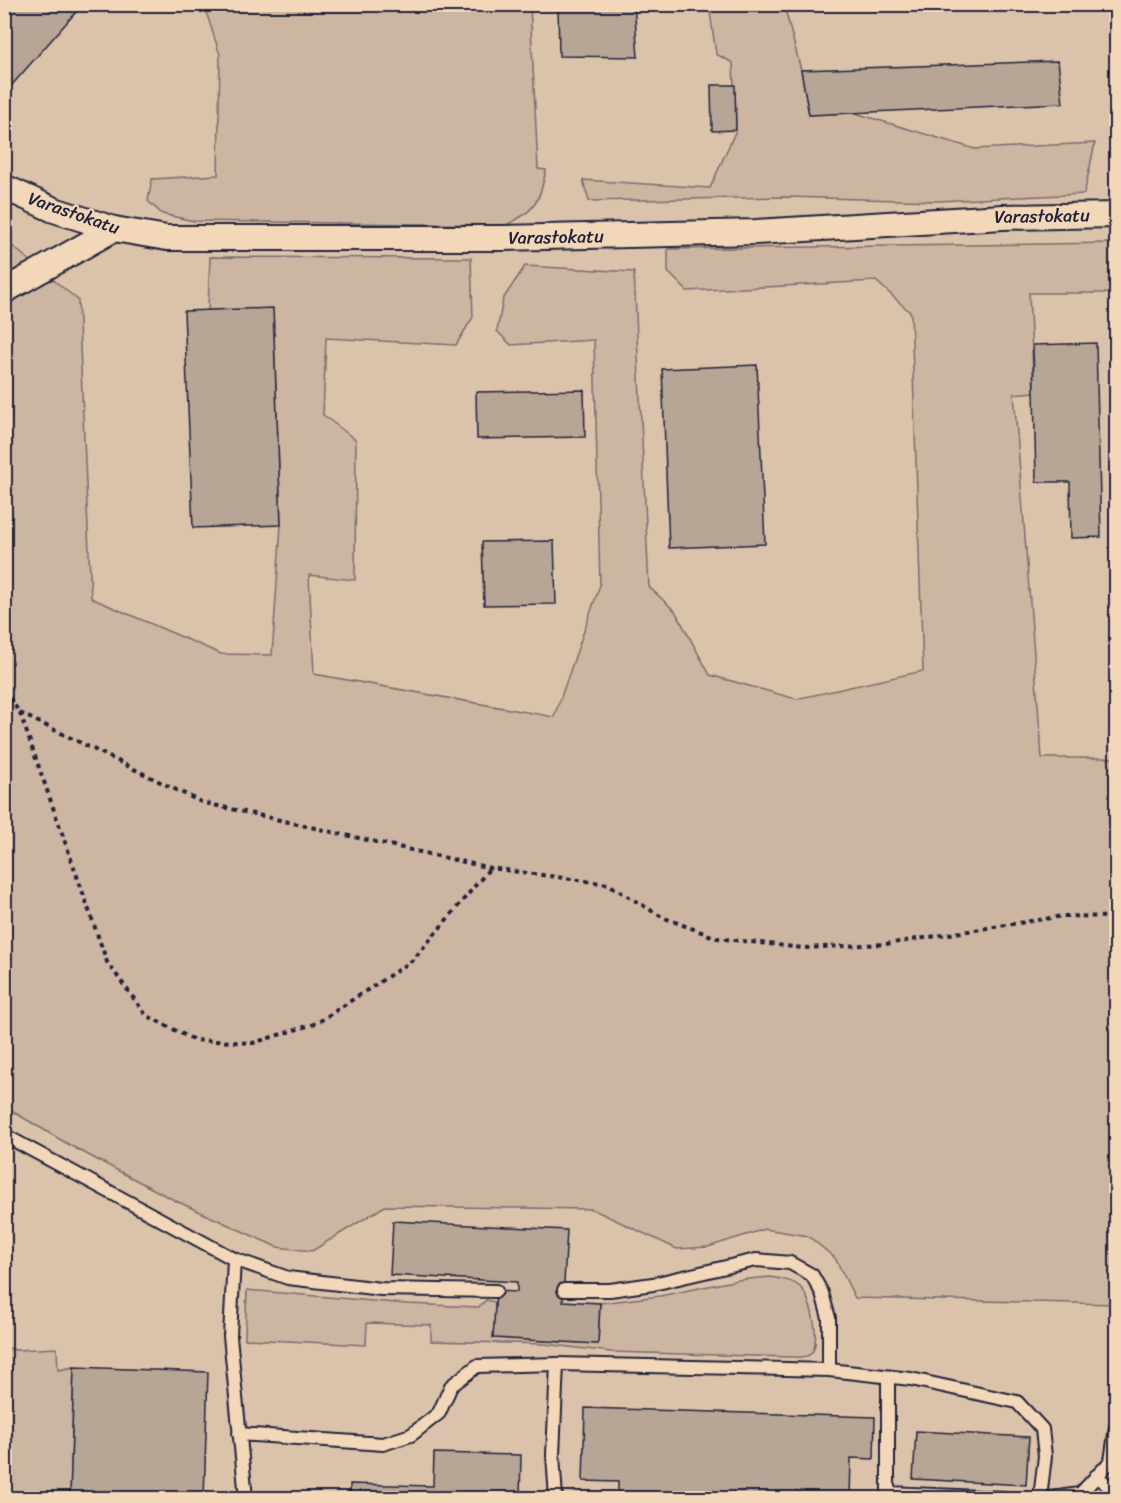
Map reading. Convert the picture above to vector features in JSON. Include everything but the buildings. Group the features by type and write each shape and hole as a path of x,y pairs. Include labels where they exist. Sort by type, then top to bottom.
{"street":[{"name":"Varastokatu","path":"4,188 54,210 114,229 167,238 502,238 756,232 1003,217 1116,215"},
{"path":"4,291 114,229"}],"lane":[{"path":"4,1135 234,1259 288,1278 381,1289 496,1291"},
{"path":"234,1259 230,1335 246,1498"},
{"path":"564,1290 610,1290 653,1284 756,1260 790,1263 812,1275 822,1293 829,1318 829,1370"},
{"path":"240,1434 383,1444 411,1435 439,1413 451,1386 477,1366 557,1364 829,1370 911,1379 1017,1402 1042,1429 1045,1456 1040,1498"},
{"path":"556,1498 553,1455 557,1364"},
{"path":"888,1377 888,1493 1004,1498"},
{"path":"1050,1498 1080,1494 1111,1461 1116,1428"},
{"path":"1096,1476 1116,1492"}],"path":[{"path":"4,690 20,713 107,962 146,1015 194,1041 253,1043 317,1023 413,960 490,868"},
{"path":"20,713 201,802 490,868 608,884 662,917 717,938 803,948 886,944 1063,916 1116,917"}],"shaded area":[{"path":"5,5 1116,5 1116,1498 5,1498"},
{"path":"204,5 530,5 538,169 546,170 535,204 524,215 506,225 194,221 162,214 148,201 152,179 218,175 220,55"},
{"path":"709,5 784,5 801,70 809,115 855,113 975,149 1095,143 1084,194 938,201 785,197 589,201 583,180 710,188 736,130 733,63 716,54"},
{"path":"5,240 78,300 91,598 221,654 272,655 281,525 273,309 208,310 210,257 471,258 473,317 456,345 326,338 323,415 356,440 355,580 309,575 314,674 554,717 600,585 594,340 511,345 497,331 503,299 525,266 634,272 649,587 675,611 710,675 796,699 923,671 911,313 876,281 687,291 668,272 668,249 1116,243 1116,293 1029,293 1034,392 1014,394 1042,758 1116,758 1116,1304 855,1298 835,1258 808,1236 765,1229 708,1247 677,1249 592,1209 385,1206 312,1251 277,1247 174,1200 73,1147 5,1107"},
{"path":"770,1277 794,1283 805,1293 812,1311 815,1333 813,1350 807,1356 611,1352 544,1344 431,1341 431,1325 367,1323 366,1345 245,1339 247,1290 407,1304 479,1307 486,1300 495,1302 494,1338 598,1344 600,1303 660,1296 738,1280"},
{"path":"4,1347 16,1350 57,1348 58,1370 74,1367 70,1498 5,1498"}]}
